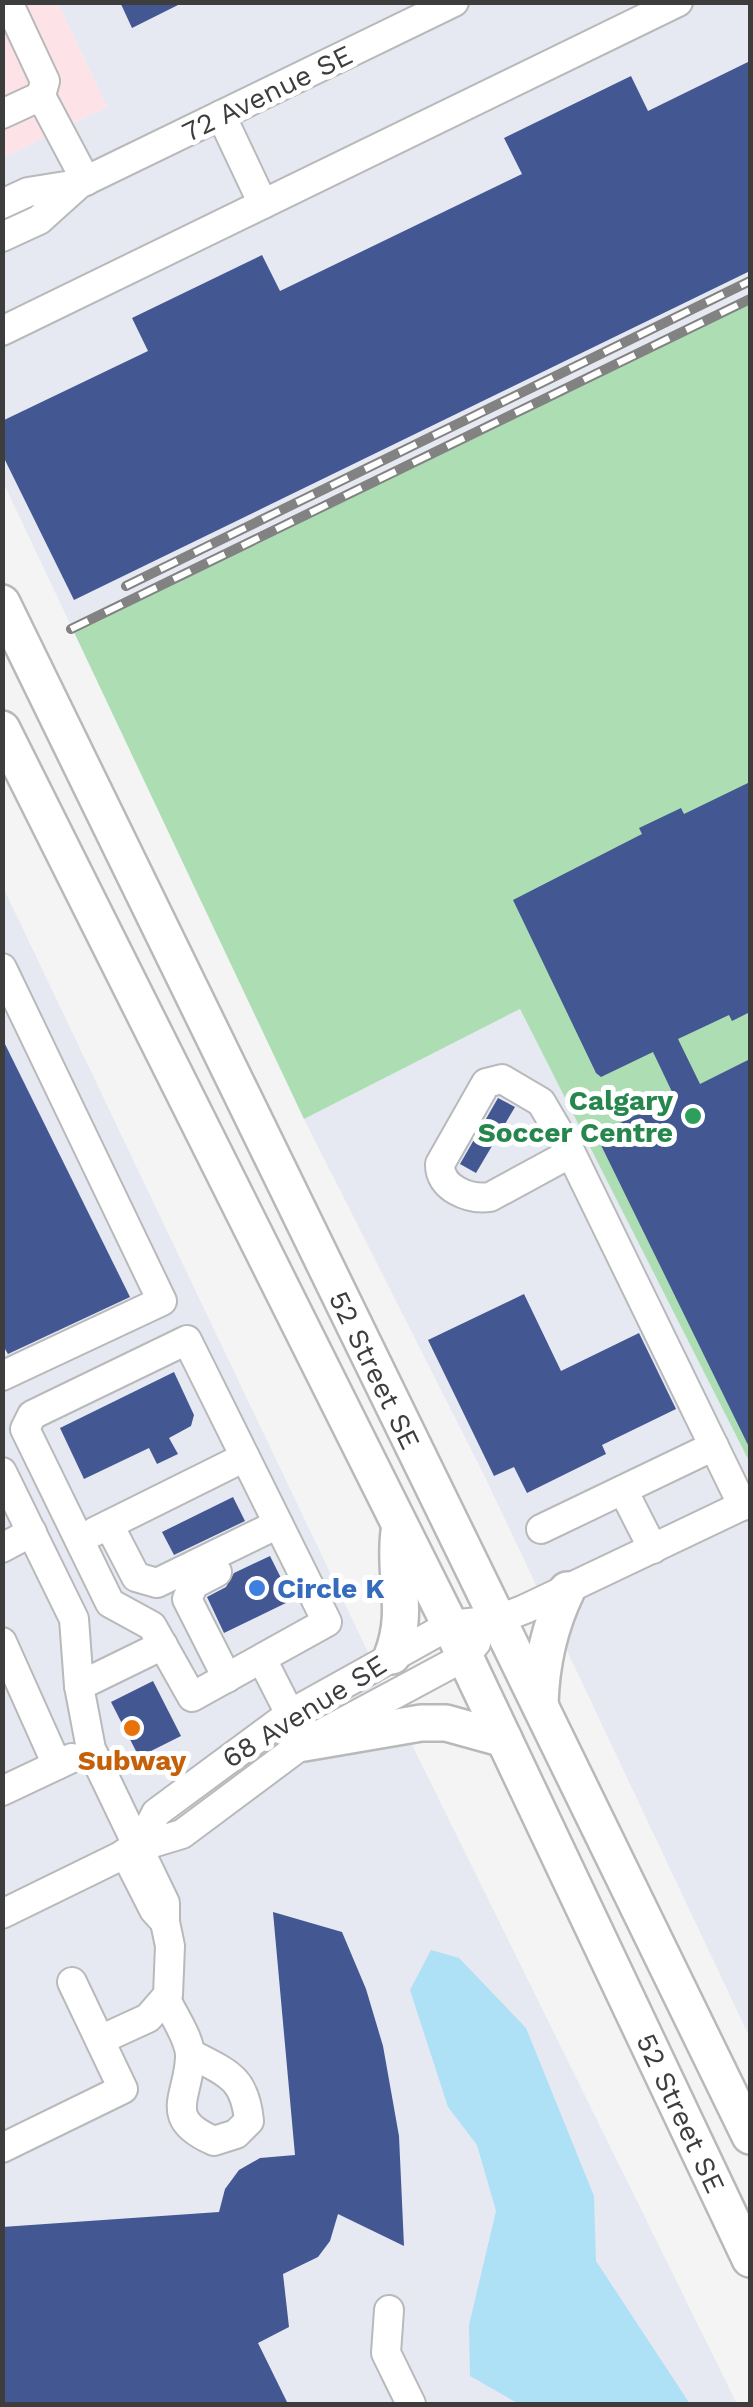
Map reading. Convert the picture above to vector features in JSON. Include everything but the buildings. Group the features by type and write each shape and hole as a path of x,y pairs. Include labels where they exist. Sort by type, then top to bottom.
{"main road":[{"name":"52 Street SE","path":"2,603 750,2136"},
{"name":"52 Street SE","path":"2,729 457,1641 750,2259"},
{"path":"392,1656 404,1619 396,1554 399,1526"},
{"path":"540,1706 549,1634 567,1590"},
{"path":"297,1728 446,1723 504,1739"}],"street":[{"path":"8,2 46,81 41,96 83,182"},
{"name":"72 Avenue SE","path":"2,238 39,220 83,182 454,2"},
{"path":"2,330 263,204 630,13 678,2"},
{"path":"2,114 41,96"},
{"path":"221,115 263,204"},
{"name":"72 Avenue SE","path":"2,204 28,192 83,182"},
{"path":"2,968 162,1301 2,1376"},
{"path":"571,1153 490,1198 476,1199 446,1184 439,1175 440,1164 486,1083 494,1079 513,1084 541,1102 571,1153 714,1446 747,1504"},
{"path":"187,1340 282,1530 328,1622 192,1698 152,1626 110,1603 24,1429 32,1415 187,1340"},
{"path":"541,1530 714,1446"},
{"path":"79,1540 245,1457"},
{"path":"2,1472 74,1618 79,1686 91,1749 132,1850 166,1903 170,1988 165,2001 148,2018 97,2035"},
{"path":"623,1490 653,1548"},
{"name":"68 Avenue SE","path":"297,1728 498,1620 747,1504"},
{"path":"109,1525 136,1577 156,1584 282,1530"},
{"path":"227,1678 189,1606 189,1589 282,1530"},
{"path":"2,1548 32,1532"},
{"path":"74,1618 110,1603"},
{"name":"68 Avenue SE","path":"2,1914 132,1850 182,1834 297,1728 392,1656 457,1641"},
{"path":"2,1642 56,1765"},
{"path":"79,1686 163,1645"},
{"path":"262,1659 297,1728"},
{"path":"2,1791 91,1749"},
{"path":"2,2148 123,2088 72,1982"},
{"path":"165,2001 191,2054"},
{"path":"390,2310 386,2353 411,2404"}],"shaded area":[{"path":"3,3 58,3 107,107 3,158"},
{"path":"58,3 750,3 750,295 72,628 3,482 3,158 107,107"},
{"path":"2,885 418,1757 737,2404 3,2404"},
{"path":"520,1009 750,1463 750,2038 484,1475 304,1119"}],"green space":[{"path":"750,295 750,1463 520,1009 304,1119 72,628"}],"water":[{"path":"431,1950 459,1958 526,2028 594,2196 596,2261 690,2404 519,2404 470,2376 469,2325 496,2211 477,2145 448,2107 410,1990"}],"railway":[{"path":"126,586 750,281"},
{"path":"71,629 750,299"}],"place":[{"name":"Calgary Soccer Centre","path":"693,1116"},
{"name":"Circle K","path":"257,1588"},
{"name":"Subway","path":"132,1728"}]}
